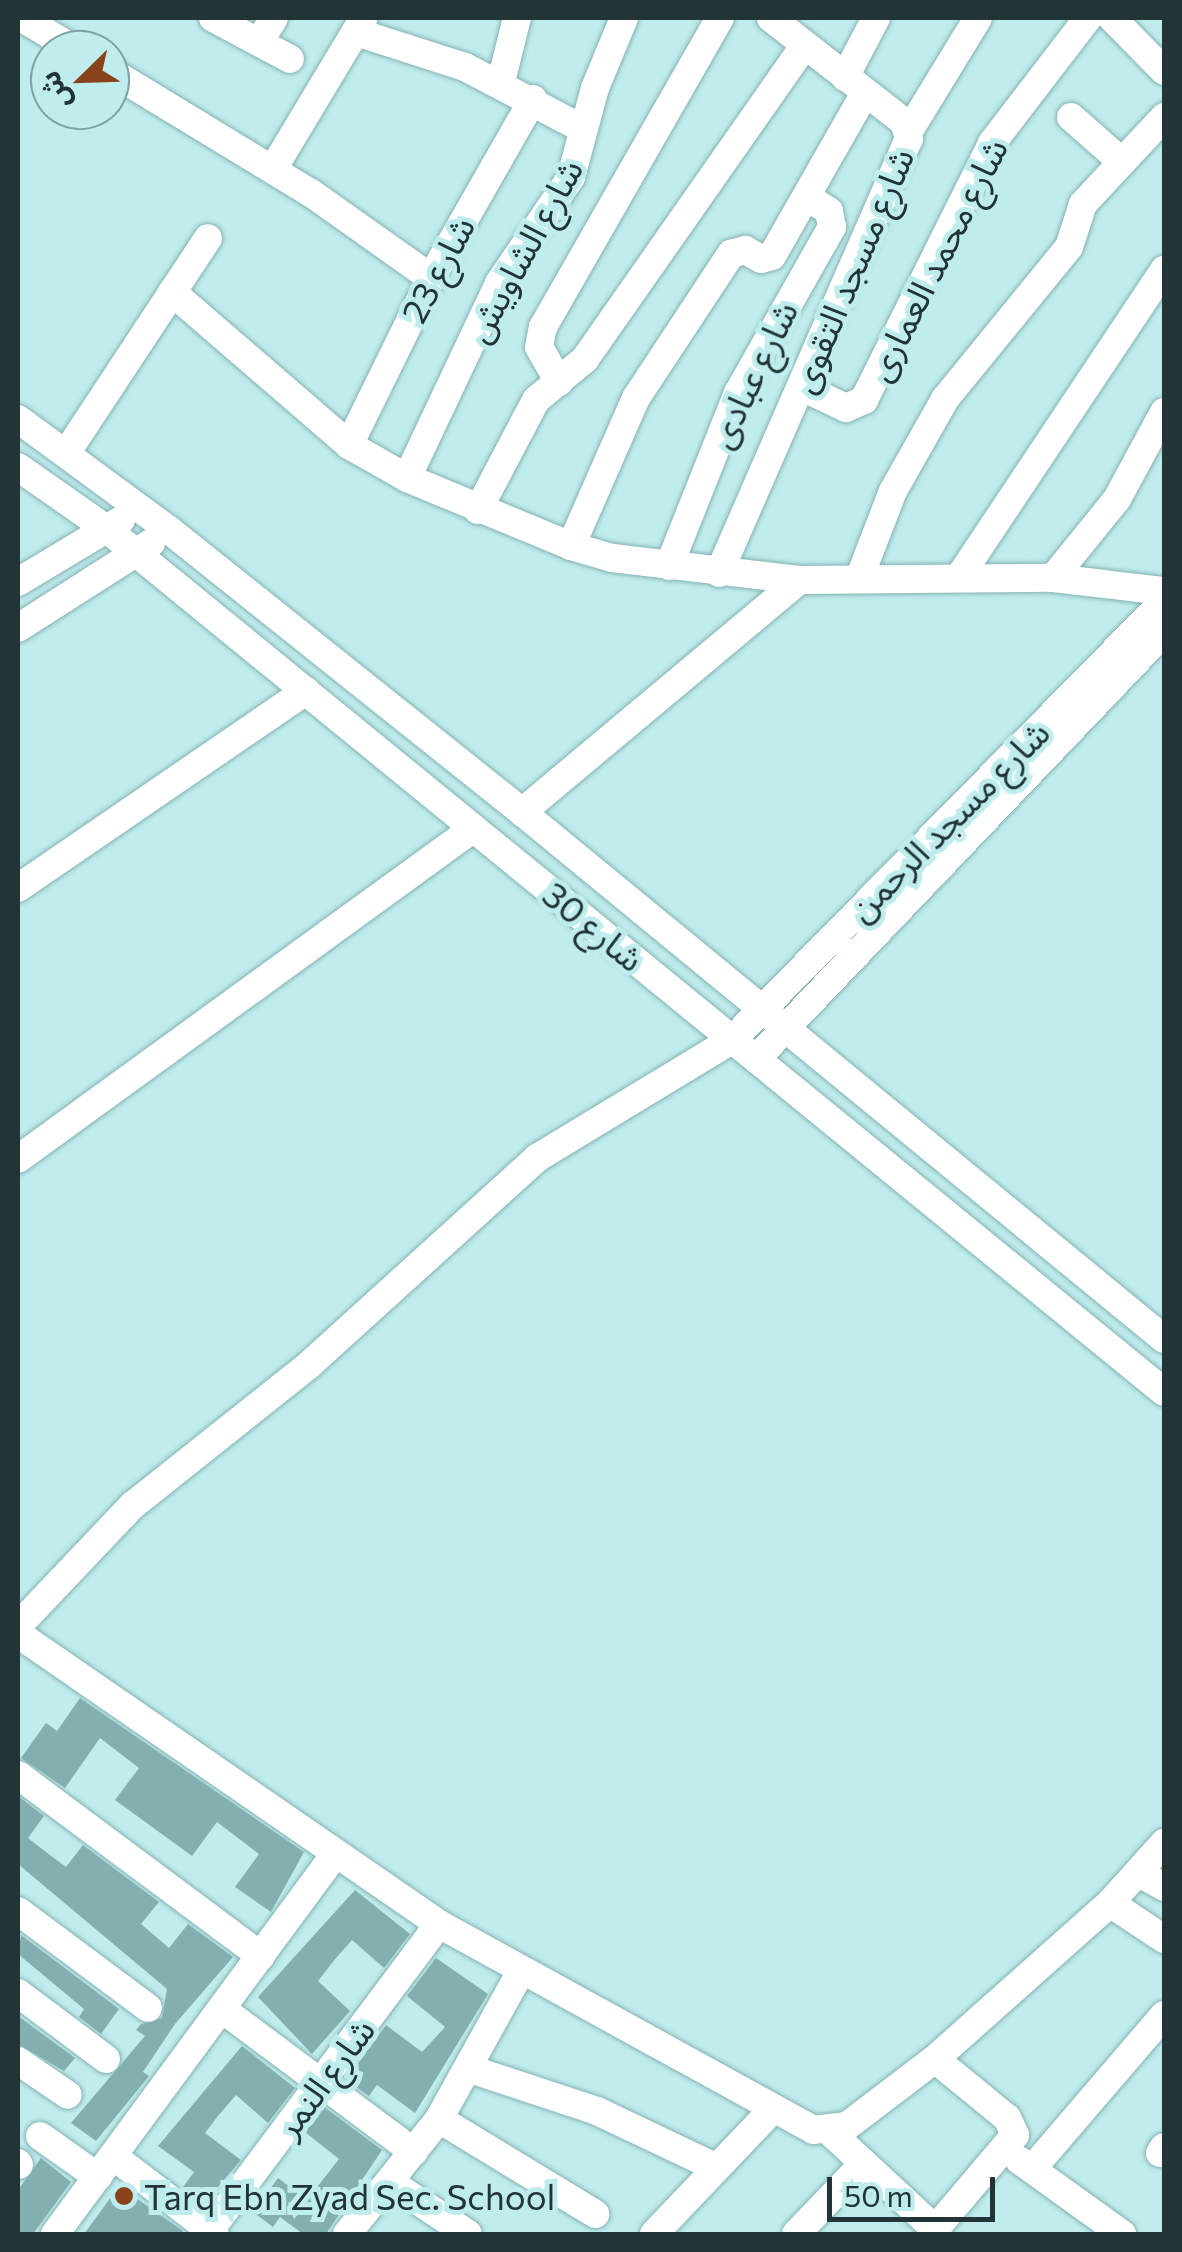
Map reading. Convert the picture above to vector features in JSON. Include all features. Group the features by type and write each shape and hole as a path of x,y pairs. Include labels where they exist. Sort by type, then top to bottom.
{"street":[{"path":"213,18 290,58"},
{"path":"259,42 274,18"},
{"path":"501,82 517,18"},
{"name":"شارع الشاويش","path":"407,478 499,283 571,177 583,130 624,18"},
{"path":"559,382 539,347 543,327 720,18"},
{"name":"شارع مسجد التقوى","path":"719,572 802,387 909,131 771,18"},
{"path":"571,546 636,398 726,260 745,250 769,259 808,198 855,85 876,18"},
{"path":"909,131 978,18"},
{"name":"شارع محمد العمارى","path":"802,387 846,408 864,400 976,169 1025,94 1088,18"},
{"path":"1128,23 1164,71"},
{"path":"273,169 360,25 501,82 583,130"},
{"path":"478,510 536,400 585,359 804,46"},
{"path":"130,82 273,169 431,278"},
{"name":"شارع 23","path":"349,444 431,278 534,98"},
{"path":"1071,117 1122,162"},
{"path":"859,579 917,443 1069,247 1083,204 1164,117"},
{"name":"شارع عبادى","path":"669,566 738,393 832,227 830,211 808,198"},
{"path":"68,452 208,238"},
{"path":"960,576 1164,270"},
{"path":"172,292 349,444 407,478 571,546 669,566 799,580 1053,578 1164,591"},
{"path":"1053,578 1116,499 1164,412"},
{"name":"شارع 30","path":"18,419 68,452 169,530 522,812 1164,1340"},
{"name":"شارع 30","path":"18,467 108,530 1164,1392"},
{"path":"18,582 108,530 139,507"},
{"path":"18,628 169,530"},
{"path":"522,812 799,580"},
{"name":"شارع مسجد الرحمن","path":"756,1059 774,1018 1164,601"},
{"name":"شارع مسجد الرحمن","path":"18,1626 120,1516 310,1364 538,1158 774,1018 1164,632"},
{"path":"18,888 306,691"},
{"path":"18,1159 474,828"},
{"path":"559,898 586,866"},
{"path":"18,1634 438,1924 520,1974 772,2110 829,2131 933,2232 1010,2146 1012,2122 935,2059"},
{"path":"18,1775 261,1956"},
{"path":"829,2131 864,2116 935,2059 1110,1902 1164,1843"},
{"path":"55,2234 335,1854"},
{"path":"1139,1873 1164,1887"},
{"path":"1110,1902 1164,1939"},
{"path":"18,1912 148,2008"},
{"name":"شارع النمر","path":"212,2232 438,1924"},
{"path":"347,2234 440,2119 520,1974"},
{"path":"18,1993 106,2058"},
{"path":"222,2010 414,2152"},
{"path":"1032,2170 1164,2014"},
{"path":"18,2061 68,2095"},
{"path":"470,2069 597,2110 713,2166"},
{"path":"654,2234 713,2166 772,2110"},
{"path":"440,2119 595,2214"},
{"path":"40,2136 106,2166 212,2232"},
{"path":"1010,2146 1032,2170 1122,2234"},
{"path":"796,2234 864,2163"},
{"path":"391,2183 468,2234"}],"building":[{"path":"80,1698 304,1852 271,1912 235,1887 259,1854 217,1822 192,1856 115,1800 139,1768 100,1738 65,1788 21,1758 46,1723 57,1731"},
{"path":"18,1796 44,1816 28,1838 46,1852 66,1867 83,1845 159,1902 141,1924 169,1948 188,1924 233,1957 175,2024 143,2072 149,2076 96,2141 71,2123 145,2036 136,2030 141,2024 162,2018 167,1989 18,1864"},
{"path":"355,1890 410,1934 384,1968 352,1940 336,1958 318,1981 350,2011 312,2054 258,1997"},
{"path":"21,1935 119,2009 101,2034 79,2017 84,2009 18,1954"},
{"path":"436,1958 488,1994 415,2113 377,2085 369,2096 346,2080 386,2025 422,2052 445,2027 407,1996"},
{"path":"18,2016 75,2058 64,2071 18,2044"},
{"path":"242,2046 295,2088 268,2123 236,2095 218,2116 205,2133 241,2160 204,2203 183,2187 194,2172 158,2146"},
{"path":"324,2107 382,2150 326,2234 303,2234 280,2217 273,2227 253,2212 278,2178 307,2200 339,2159 305,2132"},
{"path":"41,2158 71,2182 33,2234 18,2234 18,2190"},
{"path":"119,2186 183,2231 84,2234"}],"place":[{"name":"Tarq Ebn Zyad Sec. School","path":"124,2196"}]}
